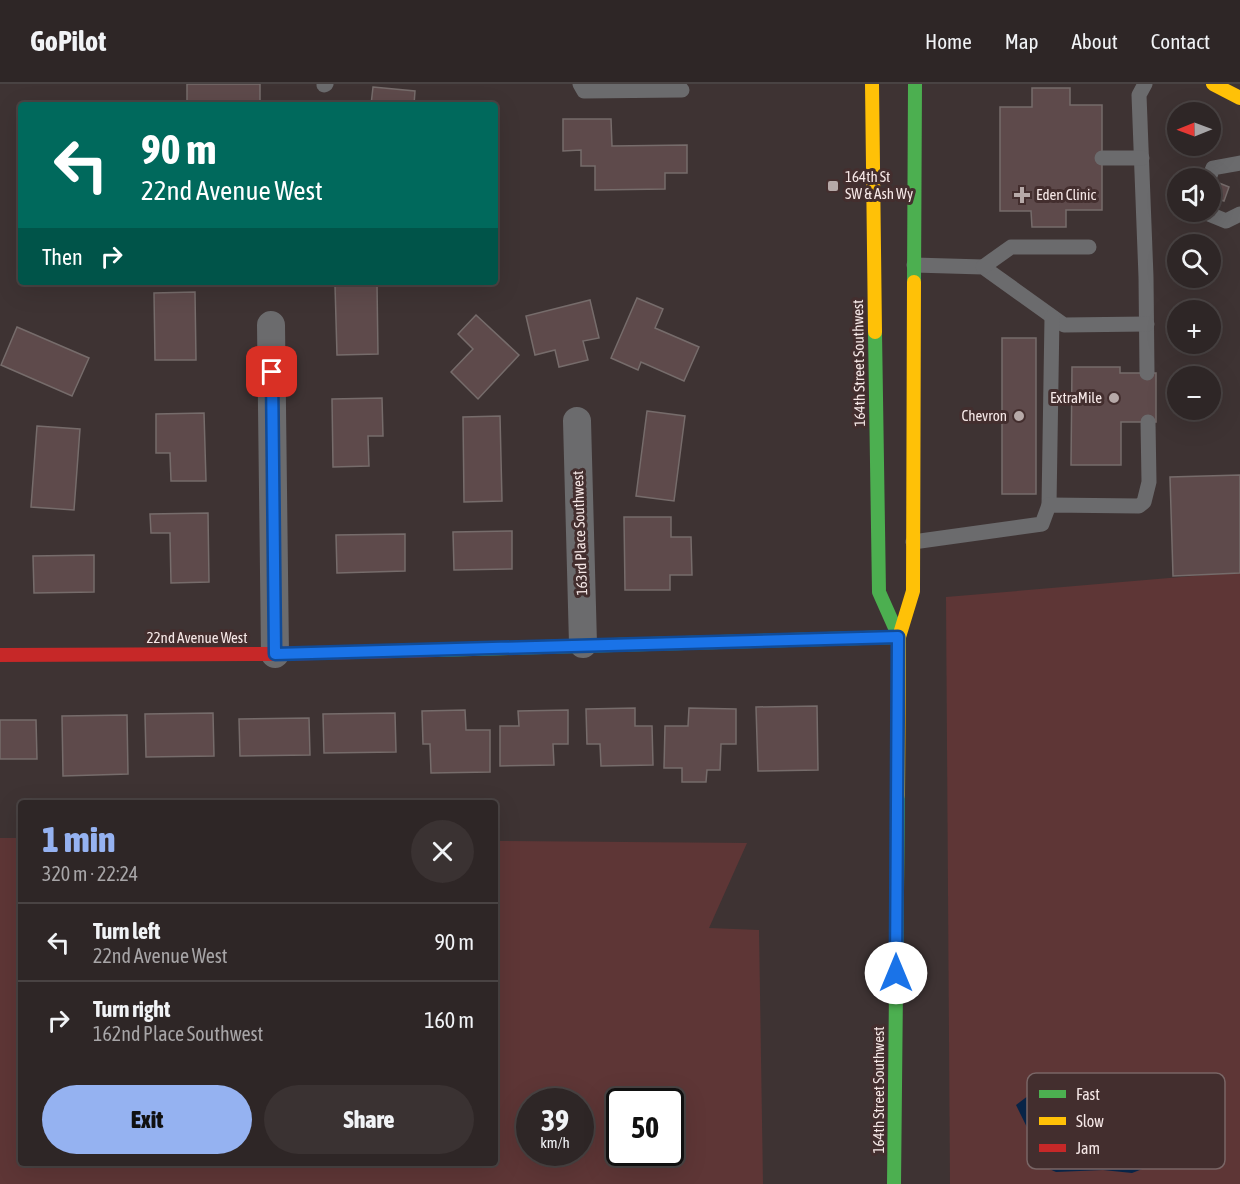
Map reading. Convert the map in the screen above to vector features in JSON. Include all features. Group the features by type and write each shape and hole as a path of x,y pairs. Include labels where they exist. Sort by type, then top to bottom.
{"main road":[{"name":"164th Street Southwest","path":"872,84 879,592 898,637"},
{"name":"164th Street Southwest","path":"894,1184 898,637 913,591 915,84"},
{"path":"1214,84 1240,98"},
{"name":"22nd Avenue West","path":"0,655 275,654 898,637"}],"street":[{"path":"272,325 275,654"},
{"name":"163rd Place Southwest","path":"577,421 583,645"}],"lane":[{"path":"580,84 584,91 682,90"},
{"path":"1145,84 1139,95 1147,373"},
{"path":"1102,158 1142,158"},
{"path":"1213,168 1240,162"},
{"path":"1221,219 1226,221 1240,214"},
{"path":"983,267 1011,247 1089,247"},
{"path":"914,265 983,267 1064,325 1147,324"},
{"path":"913,542 1042,524 1049,505 1052,317"},
{"path":"1049,505 1139,506 1144,502 1149,483 1148,422"}],"shaded area":[{"path":"1240,572 1240,1184 950,1184 946,597"},
{"path":"0,838 18,838 18,1166 498,1166 498,841 747,843 709,928 759,930 763,1184 0,1184"}],"water":[{"path":"1027,1097 1027,1127 1016,1105"},
{"path":"1049,1169 1142,1169 1132,1173 1103,1170 1056,1172"}],"building":[{"path":"187,84 260,84 260,102 187,102"},
{"path":"373,87 415,91 414,102 371,102"},
{"path":"1032,88 1070,88 1070,105 1102,105 1102,210 1066,210 1066,227 1032,227 1031,211 1000,211 1000,107 1032,107"},
{"path":"563,119 611,119 612,146 687,145 687,173 665,173 665,189 595,190 595,166 581,166 581,150 563,151"},
{"path":"1221,184 1229,187 1224,201 1221,200"},
{"path":"335,285 377,285 378,354 337,355"},
{"path":"195,292 196,360 155,360 154,293"},
{"path":"637,298 663,309 655,328 699,347 684,381 641,362 638,370 611,358"},
{"path":"590,300 599,338 583,341 588,360 559,367 555,350 535,355 526,316"},
{"path":"476,315 519,355 478,399 451,372 473,349 458,334"},
{"path":"17,327 89,358 72,396 1,365"},
{"name":"Chevron","path":"1002,338 1036,338 1036,494 1002,494"},
{"name":"ExtraMile","path":"1072,367 1120,367 1120,373 1156,373 1156,422 1121,422 1121,465 1071,465"},
{"path":"382,398 383,436 368,436 369,466 333,467 332,399"},
{"path":"647,411 685,416 674,501 636,496"},
{"path":"204,413 206,481 171,481 170,453 156,453 156,414"},
{"path":"500,416 502,501 464,502 463,417"},
{"path":"37,426 80,429 74,510 31,507"},
{"path":"1240,475 1240,573 1173,576 1170,477"},
{"path":"208,513 209,582 171,583 170,533 151,533 150,514"},
{"path":"624,517 671,517 671,537 691,537 692,575 670,575 670,590 625,590"},
{"path":"512,531 512,569 454,570 453,532"},
{"path":"405,534 405,571 337,573 336,535"},
{"path":"94,555 94,592 34,593 33,556"},
{"path":"817,706 818,770 758,771 756,707"},
{"path":"635,708 635,726 652,726 653,765 601,766 600,744 587,744 586,709"},
{"path":"689,708 736,709 736,744 721,744 720,770 707,770 706,782 682,782 682,768 664,768 665,726 688,726"},
{"path":"465,710 466,730 490,730 490,772 431,773 430,744 423,744 422,711"},
{"path":"568,710 568,744 553,744 554,765 500,766 500,726 519,726 518,711"},
{"path":"213,713 214,756 146,757 145,714"},
{"path":"395,713 396,752 324,753 323,714"},
{"path":"127,715 128,774 63,776 62,716"},
{"path":"309,718 310,755 240,756 239,719"},
{"path":"0,720 36,720 37,759 0,759"}],"traffic: fast":[{"path":"914,282 915,84"},
{"path":"875,332 879,592 899,637"},
{"path":"436,650 899,637"},
{"path":"894,1184 898,795"}],"traffic: slow":[{"path":"872,84 875,332"},
{"path":"1213,84 1240,98"},
{"path":"898,795 899,637 913,591 914,282"}],"traffic: jam":[{"path":"0,655 275,654 436,650"}],"place":[{"name":"164th St SW & Ash Wy","path":"833,186"},
{"name":"Eden Clinic","path":"1022,195"},
{"name":"ExtraMile","path":"1114,398"},
{"name":"Chevron","path":"1019,416"}],"route":[{"path":"272,372 275,654 898,637 896,973"}]}
